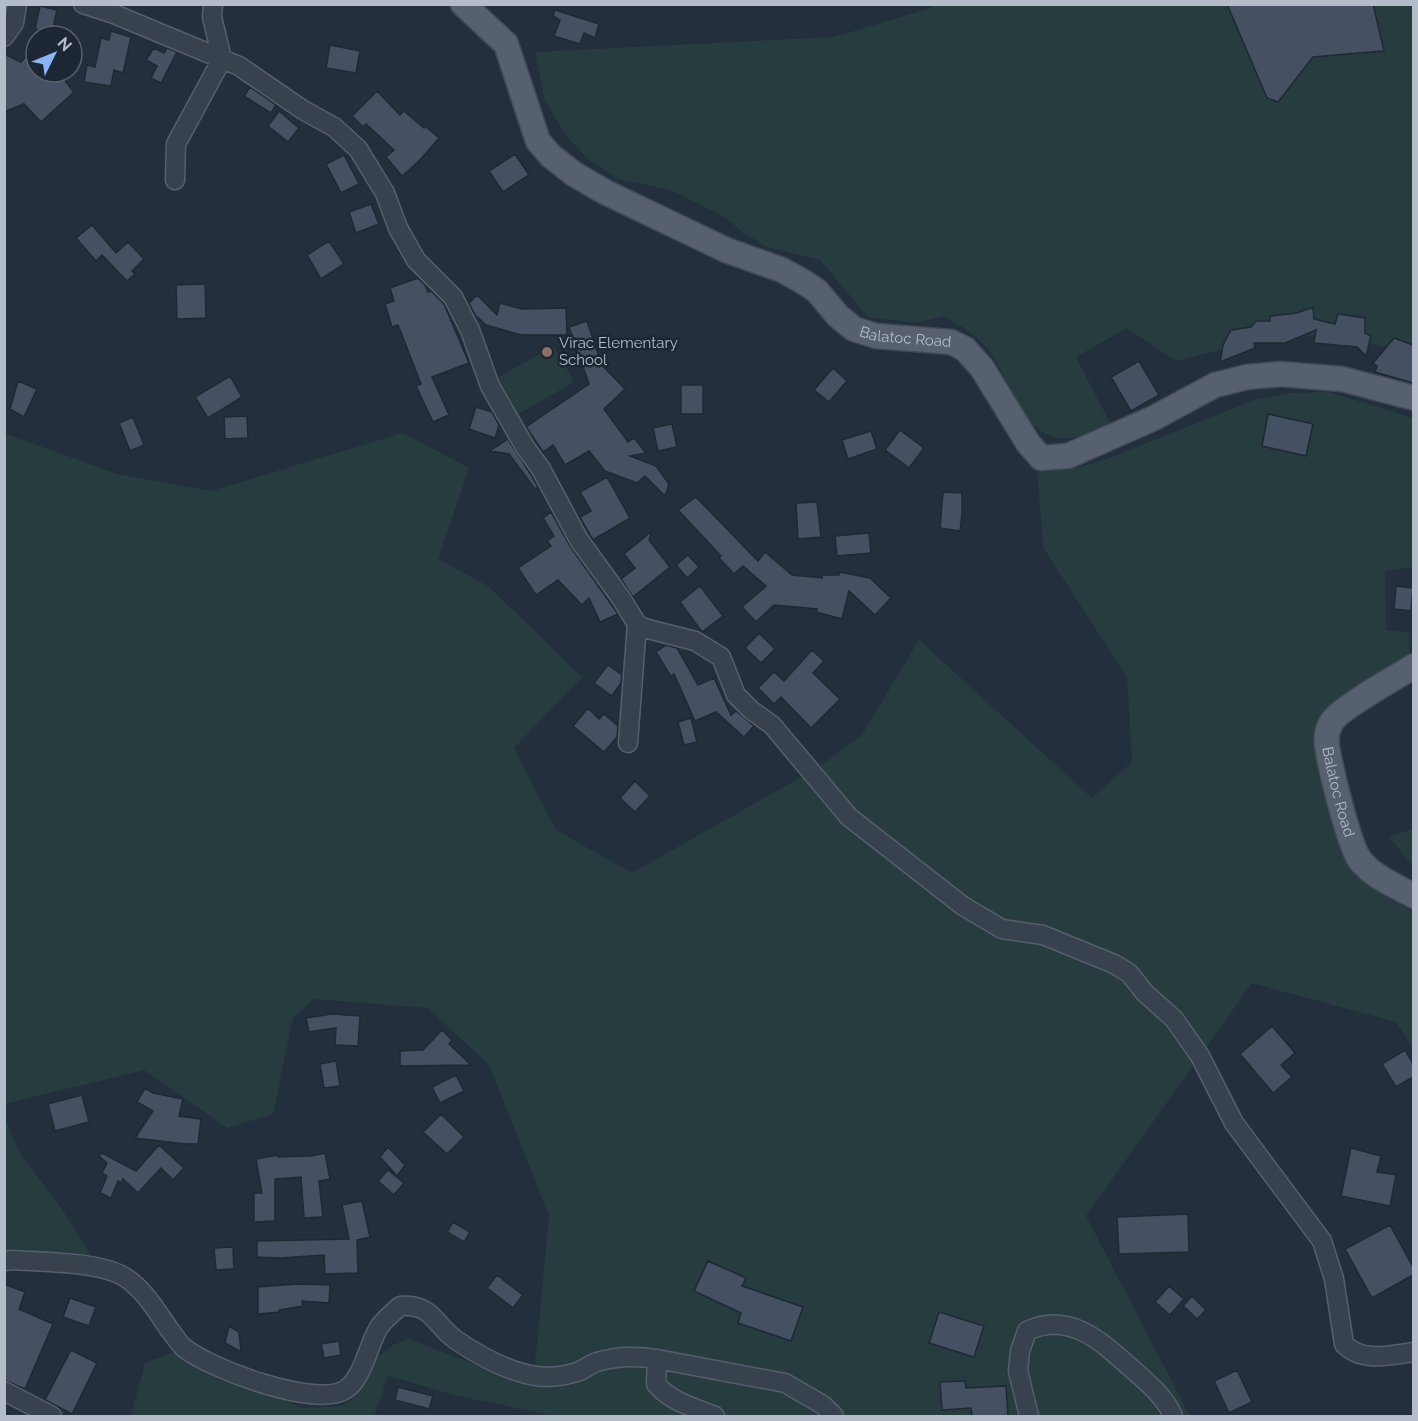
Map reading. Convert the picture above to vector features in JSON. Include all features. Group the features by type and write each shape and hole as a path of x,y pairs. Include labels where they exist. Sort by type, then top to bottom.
{"main road":[{"name":"Balatoc Road","path":"463,4 506,44 538,141 551,156 574,174 604,192 726,250 782,270 802,281 818,291 838,316 854,329 876,336 951,342 965,349 982,368 1028,443 1041,458 1068,456 1154,418 1215,386 1247,377 1280,374 1342,379 1413,398"},
{"name":"Balatoc Road","path":"1413,666 1342,711 1331,722 1327,733 1327,746 1355,852 1367,868 1413,896"}],"street":[{"path":"4,37 14,23 17,4"},
{"path":"83,4 114,14 239,66 303,110 334,127 358,149 386,193 398,228 416,260 453,297 470,330 490,386 541,469 579,540 637,624 644,628 695,641 721,657 736,695 751,710 772,725 849,816 963,906 1002,929 1043,934 1083,950 1129,973 1145,993 1181,1027 1200,1056 1234,1123 1322,1241 1334,1279 1344,1344 1351,1351 1371,1357 1413,1353"},
{"path":"175,180 176,144 222,59 212,17 213,4"},
{"path":"628,743 637,624"},
{"path":"4,1261 97,1267 121,1275 137,1287 182,1346 209,1362 249,1379 314,1395 342,1392 353,1383 378,1327 400,1306 415,1305 430,1314 454,1339 486,1358 535,1376 556,1376 578,1372 597,1362 636,1356 785,1383 823,1405 834,1416"},
{"path":"1029,1416 1018,1371 1020,1351 1027,1331 1041,1324 1060,1324 1088,1333 1103,1342 1154,1389 1173,1416"},
{"path":"657,1359 656,1384 663,1393 671,1399 715,1416"},
{"path":"4,1391 52,1416"}],"green space":[{"path":"930,5 1413,5 1413,355 1334,333 1247,343 1176,361 1127,328 1076,357 1111,425 1078,437 1057,438 1045,433 1025,415 990,352 975,336 956,323 943,316 917,323 868,317 820,260 767,247 744,233 723,216 671,190 618,179 587,158 568,138 545,101 535,52 834,37 931,8"},
{"path":"554,346 574,382 515,416 494,380"},
{"path":"1329,392 1413,418 1413,567 1385,571 1386,630 1409,633 1409,654 1382,676 1332,702 1316,725 1315,753 1344,859 1359,877 1384,896 1413,912 1413,1048 1396,1022 1252,983 1086,1216 1190,1416 556,1416 458,1396 388,1376 375,1414 369,1416 131,1416 145,1363 175,1352 302,1408 342,1406 357,1396 373,1361 393,1345 408,1339 533,1386 549,1216 489,1065 428,1008 314,999 293,1018 273,1114 227,1128 144,1070 5,1104 4,433 117,474 211,491 403,433 469,468 438,559 488,586 582,677 514,748 556,830 632,873 819,767 862,735 919,640 1092,798 1132,762 1127,677 1044,549 1037,473 1076,468 1102,461 1257,399 1290,393"},
{"path":"1414,829 1413,866 1389,837"},
{"path":"4,1115 19,1152 62,1209 95,1262 5,1254"}],"building":[{"path":"1227,4 1373,4 1384,51 1313,57 1278,102 1267,98"},
{"path":"40,6 57,10 54,24 36,24"},
{"path":"555,10 599,24 595,38 584,33 580,44 554,36 560,20 553,16"},
{"path":"111,31 131,37 123,73 114,70 111,86 84,82 87,65 95,67 101,38 109,40"},
{"path":"330,45 360,51 356,73 326,68"},
{"path":"154,48 164,53 167,48 177,52 161,83 151,78 157,66 146,60"},
{"path":"4,54 21,62 24,59 24,84 68,84 74,92 41,122 24,104 4,112"},
{"path":"250,87 276,105 271,113 244,96"},
{"path":"377,91 400,115 404,111 439,138 402,176 386,157 394,150 366,124 363,127 352,116"},
{"path":"279,111 299,128 288,142 268,126"},
{"path":"515,154 529,175 503,192 489,171"},
{"path":"344,155 359,184 341,193 326,164"},
{"path":"371,204 379,224 356,233 349,212"},
{"path":"92,225 116,253 128,242 144,259 132,271 135,274 127,281 102,255 96,261 76,238"},
{"path":"329,241 344,264 321,279 307,255"},
{"path":"418,278 428,292 431,291 444,304 469,363 432,377 449,415 433,422 416,386 421,384 398,325 392,327 385,304 394,301 390,288"},
{"path":"205,284 206,318 177,319 176,285"},
{"path":"477,295 497,315 500,303 522,309 566,308 567,335 521,335 486,325 475,315 469,303"},
{"path":"1313,307 1314,319 1335,324 1338,314 1365,318 1365,333 1371,336 1366,356 1357,347 1314,343 1316,330 1285,343 1254,343 1255,348 1220,362 1223,345 1231,330 1251,327 1256,321 1270,321 1270,316 1297,313"},
{"path":"587,321 602,365 625,389 604,409 628,442 634,438 646,453 630,456 656,466 669,484 665,496 645,476 637,483 605,471 589,451 565,465 553,445 543,452 526,427 589,384 569,327"},
{"path":"1394,338 1413,345 1413,383 1375,372 1377,366 1373,363"},
{"path":"1139,361 1159,395 1131,411 1111,377"},
{"path":"833,368 847,381 829,402 814,390"},
{"path":"230,376 242,397 208,418 195,397"},
{"path":"18,381 37,389 24,417 10,409"},
{"path":"681,385 703,385 703,414 681,414"},
{"path":"476,407 492,412 499,425 495,438 469,429"},
{"path":"1268,414 1313,424 1306,456 1262,446"},
{"path":"247,416 248,438 225,439 224,417"},
{"path":"133,417 144,445 130,451 119,423"},
{"path":"672,424 677,447 658,451 653,428"},
{"path":"900,430 924,448 909,468 885,450"},
{"path":"871,431 877,449 848,459 842,440"},
{"path":"508,439 538,487 535,489 509,454 490,451"},
{"path":"607,477 630,518 593,540 580,517 591,511 580,492"},
{"path":"943,492 962,493 960,531 940,528"},
{"path":"696,497 758,561 765,552 792,575 822,578 822,575 839,575 839,572 870,578 891,598 875,615 849,591 842,619 816,612 817,609 774,605 756,622 742,607 766,586 743,566 734,574 719,558 721,556 678,510"},
{"path":"817,502 821,537 798,539 796,503"},
{"path":"551,512 570,546 618,614 600,622 589,598 582,605 558,580 536,595 518,568 551,546 547,541 554,536 543,518"},
{"path":"652,531 649,540 670,567 633,597 621,579 635,568 624,554"},
{"path":"869,533 871,553 837,556 835,536"},
{"path":"688,555 699,567 687,578 676,565"},
{"path":"700,586 723,616 702,632 680,602"},
{"path":"1396,586 1413,588 1411,611 1394,609"},
{"path":"759,633 775,649 761,663 745,648"},
{"path":"666,645 677,648 698,685 714,678 731,715 736,711 754,726 744,737 716,712 695,721 674,674 671,677 656,652"},
{"path":"812,650 824,661 813,673 840,699 811,728 781,697 774,704 758,688 774,672 784,681"},
{"path":"608,665 622,675 621,683 612,696 594,683"},
{"path":"588,708 599,719 604,714 618,726 617,737 604,752 573,726"},
{"path":"691,718 697,742 684,745 678,722"},
{"path":"635,781 650,796 635,812 620,798"},
{"path":"332,1014 360,1016 358,1046 335,1045 336,1028 309,1032 306,1018"},
{"path":"1272,1026 1295,1053 1281,1065 1292,1077 1273,1093 1240,1054"},
{"path":"442,1030 452,1040 449,1044 471,1065 400,1066 400,1051 423,1050"},
{"path":"1405,1050 1413,1064 1413,1077 1396,1087 1382,1064"},
{"path":"336,1061 340,1086 324,1088 320,1064"},
{"path":"456,1075 464,1091 440,1103 432,1087"},
{"path":"145,1088 153,1093 183,1099 179,1116 201,1119 198,1144 135,1138 153,1111 137,1102"},
{"path":"82,1095 89,1122 55,1131 48,1104"},
{"path":"441,1114 464,1137 447,1154 423,1132"},
{"path":"159,1145 184,1168 173,1180 161,1168 138,1193 123,1179 121,1183 118,1181 111,1198 100,1193 107,1176 102,1173 107,1163 99,1156 102,1153 136,1171"},
{"path":"388,1147 405,1165 397,1176 380,1157"},
{"path":"1351,1148 1381,1156 1377,1172 1396,1175 1390,1206 1341,1196"},
{"path":"325,1153 330,1179 319,1181 323,1217 304,1218 301,1177 275,1179 275,1221 254,1222 254,1193 262,1193 256,1159 278,1155 278,1157 311,1156"},
{"path":"388,1170 404,1183 394,1195 378,1181"},
{"path":"362,1201 370,1237 357,1240 358,1273 325,1274 324,1255 257,1257 257,1241 349,1239 342,1205"},
{"path":"1188,1214 1189,1252 1119,1254 1117,1217"},
{"path":"453,1222 470,1232 464,1242 447,1232"},
{"path":"1390,1225 1413,1267 1413,1275 1372,1298 1345,1249"},
{"path":"233,1247 234,1269 216,1270 214,1248"},
{"path":"708,1261 746,1278 742,1286 803,1307 791,1341 738,1323 741,1313 694,1291"},
{"path":"497,1275 523,1295 513,1308 487,1288"},
{"path":"4,1284 25,1292 19,1309 53,1324 25,1389 4,1380"},
{"path":"297,1284 330,1285 329,1303 302,1301 303,1306 279,1310 280,1312 258,1314 258,1287"},
{"path":"1169,1286 1184,1299 1170,1315 1155,1302"},
{"path":"1192,1296 1206,1310 1197,1319 1183,1306"},
{"path":"70,1298 96,1307 89,1326 63,1317"},
{"path":"939,1312 984,1326 974,1357 929,1343"},
{"path":"229,1326 239,1332 241,1352 225,1343"},
{"path":"339,1341 341,1355 324,1358 321,1344"},
{"path":"71,1350 97,1363 72,1414 45,1400"},
{"path":"1237,1370 1252,1402 1229,1413 1214,1381"},
{"path":"965,1381 966,1388 1006,1386 1008,1416 972,1416 971,1408 942,1410 940,1382"},
{"path":"398,1387 433,1396 429,1409 395,1400"}],"place":[{"name":"Virac Elementary School","path":"547,352"}]}
